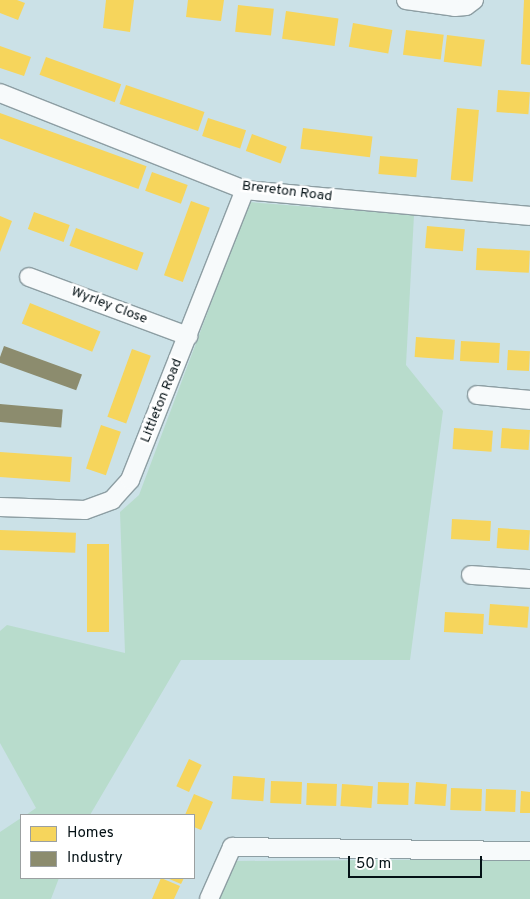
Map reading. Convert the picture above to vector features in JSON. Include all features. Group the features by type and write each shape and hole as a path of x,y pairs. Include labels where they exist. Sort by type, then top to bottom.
{"street":[{"path":"406,0 455,7 466,6 474,0"},
{"name":"Brereton Road","path":"0,93 245,190 530,216"},
{"name":"Littleton Road","path":"0,507 85,510 112,500 130,480 245,190"},
{"name":"Wyrley Close","path":"29,277 188,336"},
{"path":"477,395 530,400"},
{"path":"470,575 530,579"},
{"path":"209,899 232,847 530,851"}],"green space":[{"path":"249,202 414,215 406,365 443,411 410,660 181,660 91,814 27,814 36,808 0,743 0,631 7,625 125,653 120,512 139,495"},
{"path":"20,819 20,879 59,879 51,899 0,899 0,832"},
{"path":"530,860 530,899 219,899 236,861"}],"building: Homes":[{"path":"0,0 17,0 25,3 18,20 0,13"},
{"path":"106,0 134,0 130,32 103,28"},
{"path":"188,0 224,0 221,21 186,17"},
{"path":"524,0 530,0 530,65 521,64"},
{"path":"238,5 274,9 271,36 235,32"},
{"path":"286,11 338,18 335,46 282,39"},
{"path":"353,23 392,30 388,54 349,47"},
{"path":"406,30 444,35 441,59 403,55"},
{"path":"447,35 485,40 481,66 444,62"},
{"path":"0,46 31,57 24,76 0,68"},
{"path":"46,57 121,84 115,102 40,75"},
{"path":"126,85 204,112 198,131 119,104"},
{"path":"498,90 530,92 528,114 496,112"},
{"path":"457,108 479,110 473,182 451,180"},
{"path":"0,113 147,166 138,189 0,139"},
{"path":"208,118 246,130 240,148 202,136"},
{"path":"303,128 372,137 370,157 300,149"},
{"path":"252,134 287,147 281,164 246,151"},
{"path":"380,156 418,159 416,177 378,174"},
{"path":"152,172 188,185 181,204 145,191"},
{"path":"191,201 210,208 183,282 164,275"},
{"path":"34,212 70,225 64,242 28,229"},
{"path":"0,216 12,221 0,252"},
{"path":"427,226 465,229 463,251 425,248"},
{"path":"76,228 144,253 137,270 70,246"},
{"path":"477,248 530,251 529,273 476,270"},
{"path":"30,303 100,331 92,352 22,323"},
{"path":"416,337 455,340 454,360 415,357"},
{"path":"461,341 500,343 499,363 460,361"},
{"path":"132,349 151,356 126,423 107,417"},
{"path":"508,350 530,351 529,371 507,370"},
{"path":"101,425 121,432 106,475 86,468"},
{"path":"454,428 493,431 491,452 453,449"},
{"path":"502,428 530,430 529,450 501,448"},
{"path":"0,452 72,457 70,482 0,477"},
{"path":"452,519 491,521 490,541 451,539"},
{"path":"498,528 530,530 529,550 497,548"},
{"path":"0,530 76,533 75,553 0,550"},
{"path":"87,544 109,544 109,632 87,632"},
{"path":"490,604 529,607 527,628 489,625"},
{"path":"445,612 484,614 483,634 444,632"},
{"path":"189,759 202,765 189,792 176,786"},
{"path":"233,776 265,778 263,801 231,799"},
{"path":"271,781 302,782 301,804 270,803"},
{"path":"378,782 409,783 408,805 377,804"},
{"path":"416,782 447,784 445,806 414,804"},
{"path":"307,783 337,784 336,806 306,805"},
{"path":"342,784 373,786 371,808 340,806"},
{"path":"451,788 482,789 481,811 450,810"},
{"path":"486,789 516,790 515,812 485,811"},
{"path":"521,791 530,792 530,813 520,813"},
{"path":"194,794 213,802 201,830 195,827 195,814 185,814"},
{"path":"161,879 180,886 174,899 152,899"},
{"path":"169,879 184,879 181,884"}],"building: Industry":[{"path":"4,346 82,374 76,390 0,363"},
{"path":"0,404 63,409 61,427 0,422"}]}
